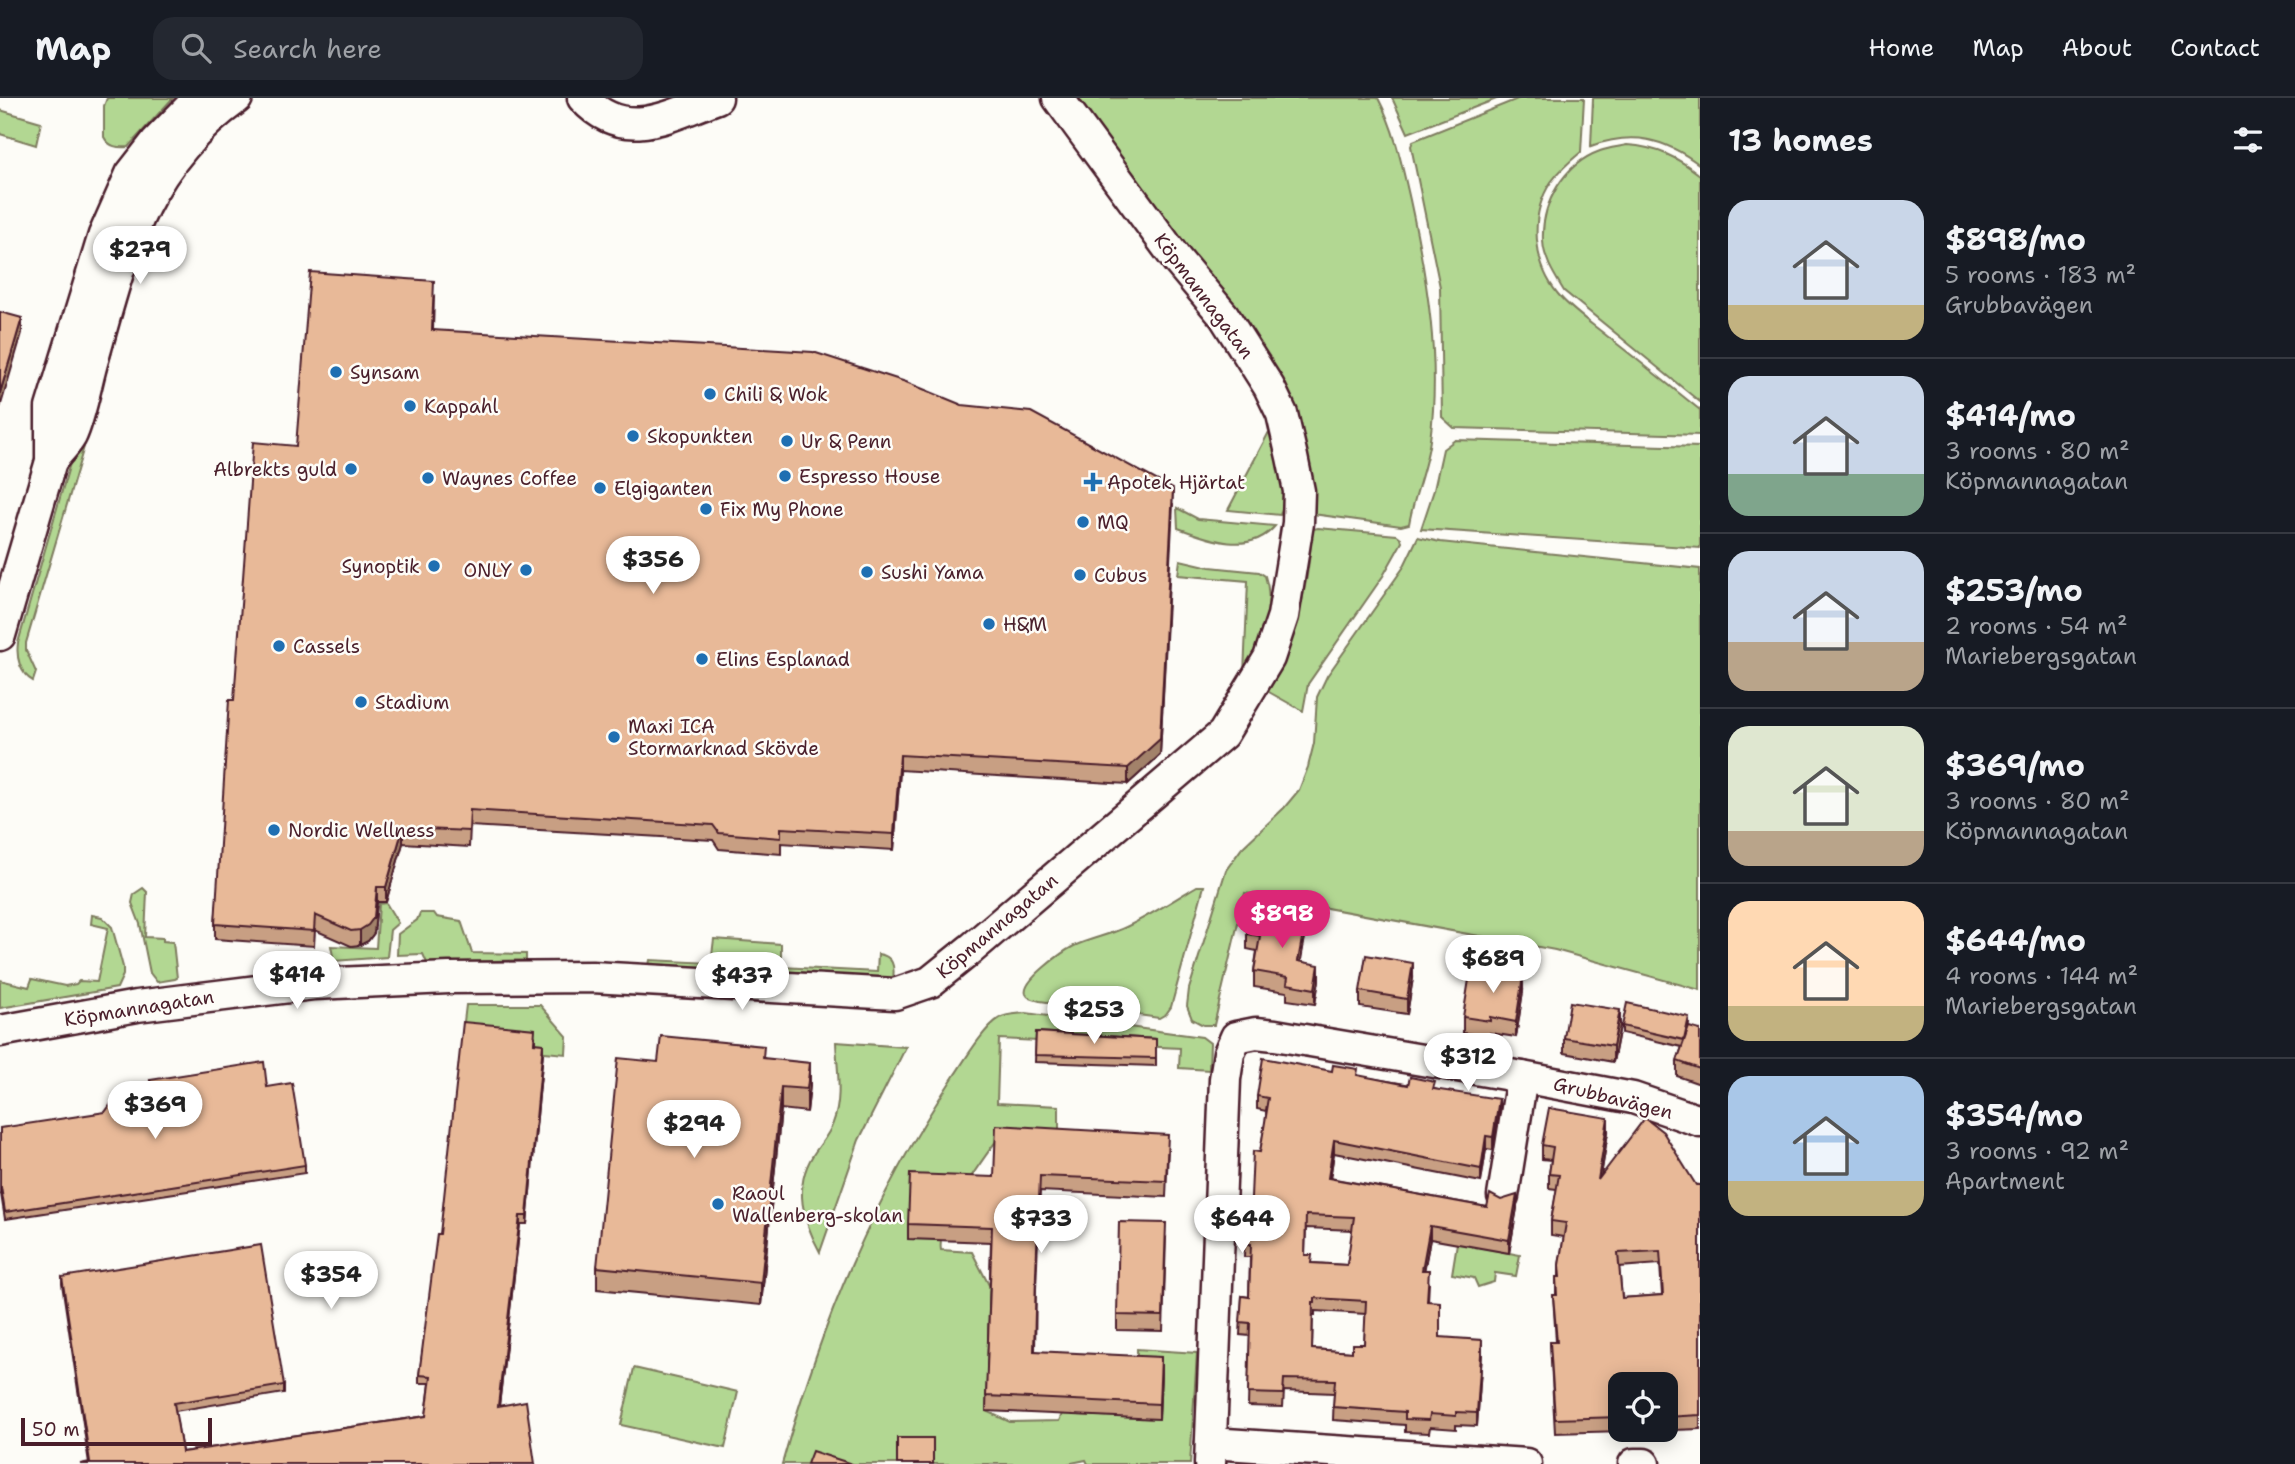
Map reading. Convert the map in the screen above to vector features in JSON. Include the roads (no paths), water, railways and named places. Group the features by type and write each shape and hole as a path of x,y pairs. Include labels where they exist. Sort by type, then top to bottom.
{"street":[{"path":"0,635 51,461 51,408 112,215 131,174 156,142 199,98"},
{"path":"51,461 71,436 114,286 135,223 154,185 175,154 197,130 237,98"},
{"path":"583,98 596,113 621,123 654,121 717,98"},
{"name":"Köpmannagatan","path":"0,1031 137,1006 314,984 449,978 592,977 894,994 930,982 1223,734 1269,658 1283,616 1294,557 1299,491 1282,414 1269,387 1224,316 1177,260 1058,98"},
{"name":"Grubbavägen","path":"1211,1453 1225,1079 1229,1053 1236,1037 1265,1034 1522,1077 1633,1098 1700,1121"},
{"path":"1503,1196 1522,1077"},
{"path":"1211,1453 1526,1464"},
{"path":"1634,1464 1644,1464"}],"place":[{"name":"Synsam","path":"336,372"},
{"name":"Chili & Wok","path":"710,394"},
{"name":"Kappahl","path":"410,406"},
{"name":"Skopunkten","path":"633,436"},
{"name":"Ur & Penn","path":"787,441"},
{"name":"Albrekts guld","path":"351,469"},
{"name":"Espresso House","path":"785,476"},
{"name":"Waynes Coffee","path":"428,478"},
{"name":"Apotek Hjärtat","path":"1093,482"},
{"name":"Elgiganten","path":"600,488"},
{"name":"Fix My Phone","path":"706,509"},
{"name":"MQ","path":"1083,522"},
{"name":"Synoptik","path":"434,566"},
{"name":"ONLY","path":"526,570"},
{"name":"Sushi Yama","path":"867,572"},
{"name":"Cubus","path":"1080,575"},
{"name":"H&M","path":"989,624"},
{"name":"Cassels","path":"279,646"},
{"name":"Elins Esplanad","path":"702,659"},
{"name":"Stadium","path":"361,702"},
{"name":"Maxi ICA Stormarknad Skövde","path":"614,737"},
{"name":"Nordic Wellness","path":"274,830"},
{"name":"Raoul Wallenberg-skolan","path":"718,1204"}]}
